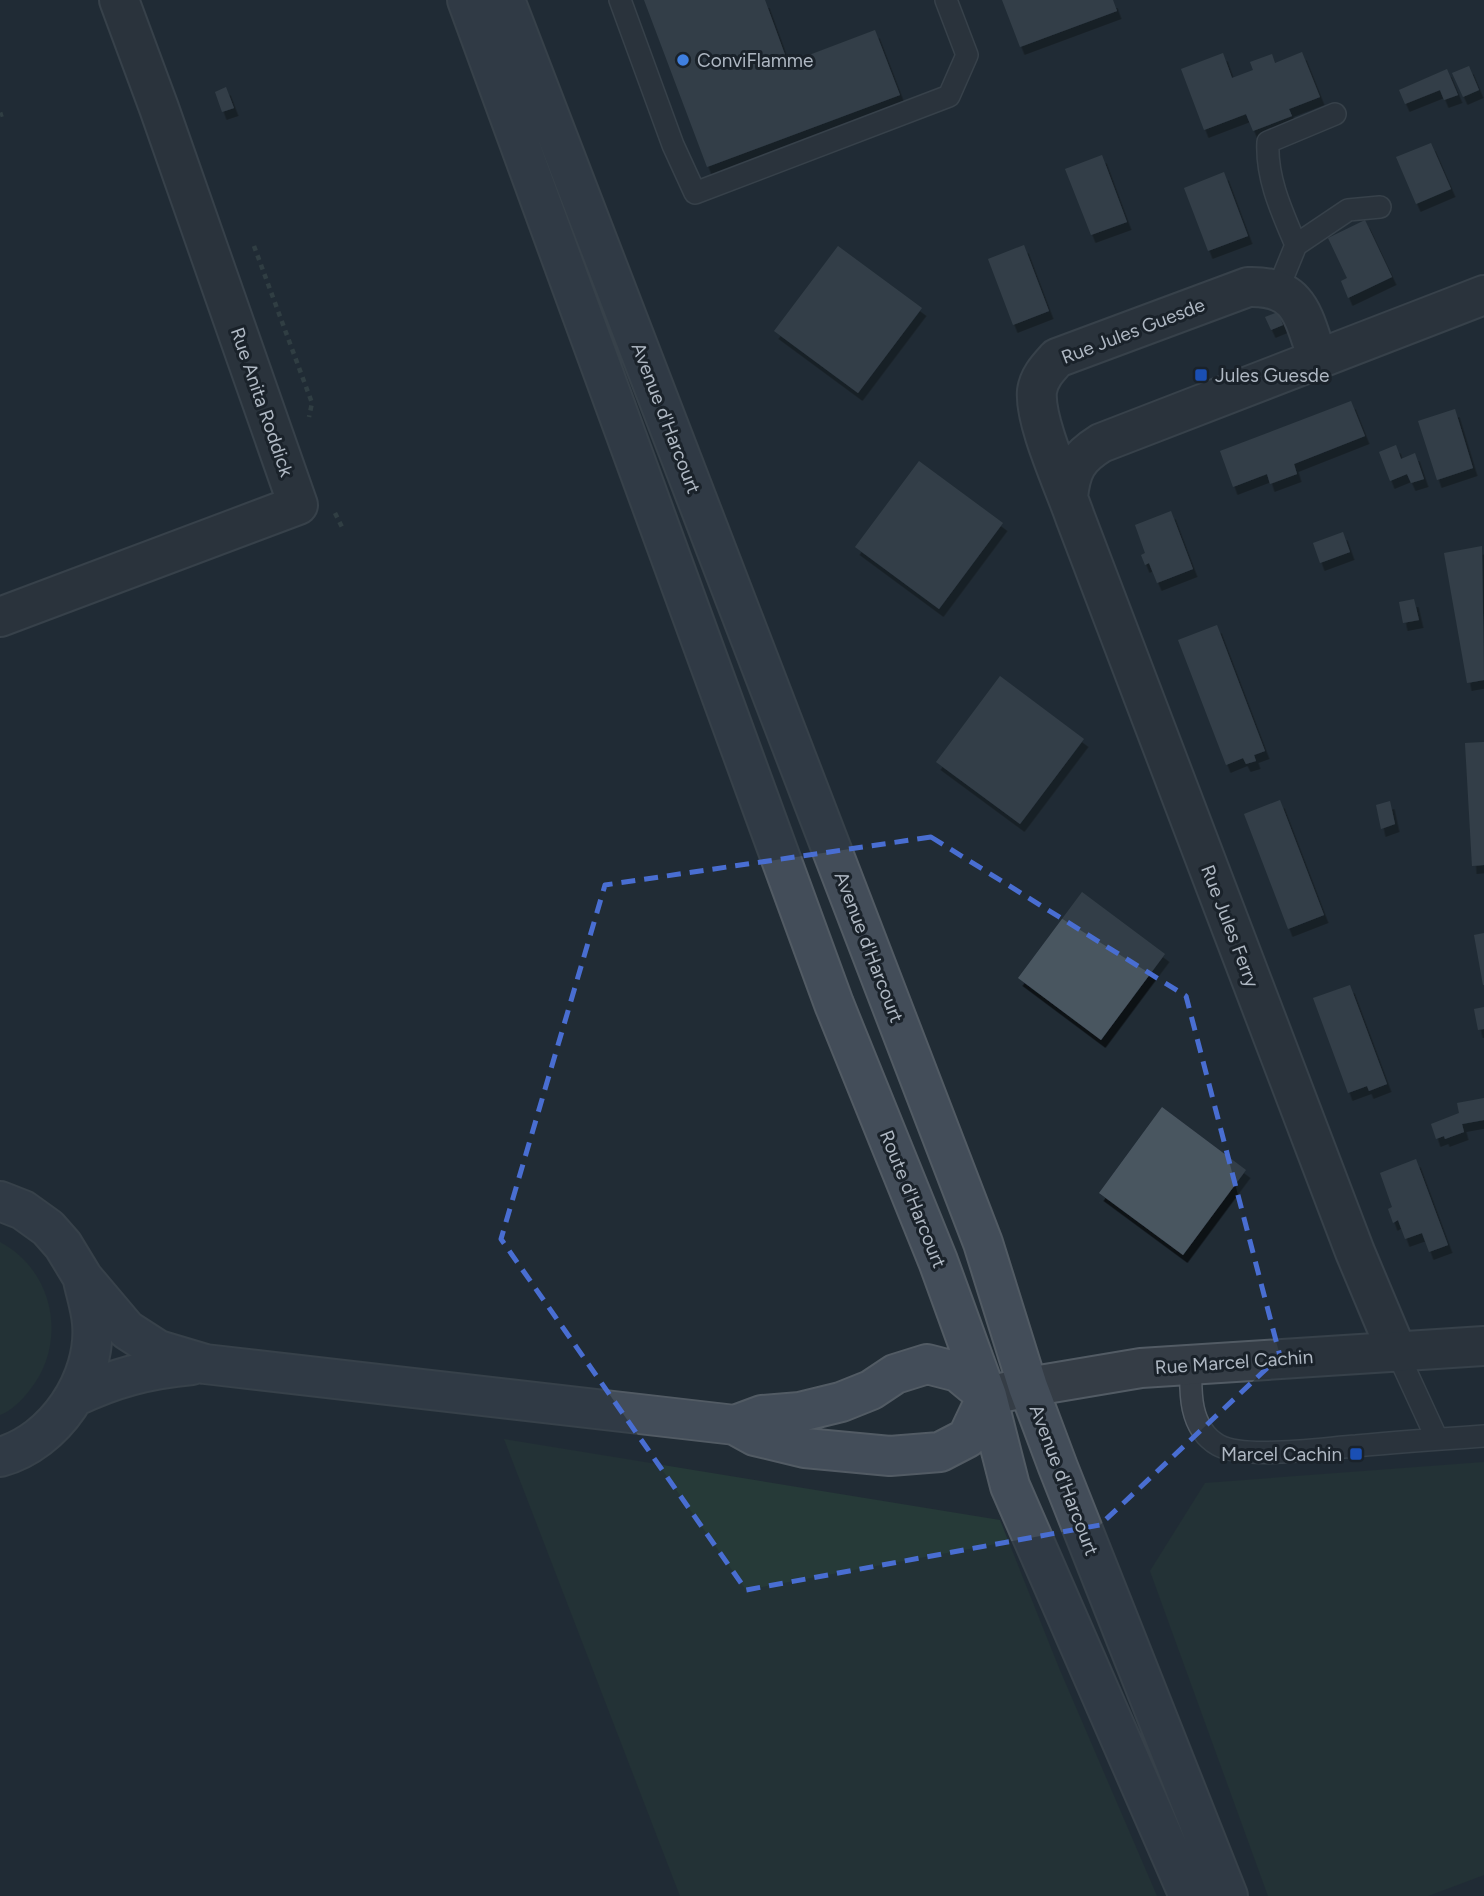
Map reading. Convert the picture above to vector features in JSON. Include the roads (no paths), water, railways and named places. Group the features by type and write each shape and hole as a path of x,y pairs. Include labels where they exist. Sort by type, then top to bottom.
{"main road":[{"name":"Route d'Harcourt","path":"467,0 834,1004 938,1261 987,1396"},
{"name":"Avenue d'Harcourt","path":"505,0 983,1243 1028,1387 1228,1896"},
{"path":"0,1201 23,1210 48,1228 64,1245 83,1278 114,1317 141,1340 158,1350 205,1364 735,1425 755,1436 805,1448 890,1456 940,1452 967,1438 987,1396"},
{"path":"3,1459 33,1441 57,1420 74,1397 89,1357 92,1324 83,1278"},
{"path":"74,1397 116,1378 155,1369 205,1364"},
{"path":"735,1425 762,1415 800,1412 841,1402 871,1390 895,1374 927,1364 958,1373 987,1396 1010,1486 1189,1896"}],"street":[{"name":"Rue Anita Roddick","path":"0,617 298,505 119,0"},
{"name":"Rue Jules Guesde","path":"1068,497 1038,413 1037,390 1043,373 1057,359 1248,286 1278,289"},
{"path":"1278,289 1285,292 1301,310 1318,359"},
{"path":"1068,497 1070,480 1078,461 1101,443 1318,359 1481,305"},
{"name":"Rue Jules Ferry","path":"1068,497 1350,1239 1398,1352"},
{"name":"Rue Marcel Cachin","path":"987,1396 1131,1369 1484,1346"}],"lane":[{"path":"620,0 673,145 695,193 949,96 967,55 946,0"},
{"path":"1296,245 1279,204 1267,163 1268,142 1335,114"},
{"path":"1278,289 1296,245 1348,211 1380,207"},
{"path":"1398,1352 1437,1439"},
{"path":"1191,1363 1190,1394 1196,1420 1206,1435 1219,1446 1236,1450 1276,1452 1484,1436"}],"place":[{"name":"ConviFlamme","path":"683,60"},
{"name":"Jules Guesde","path":"1201,375"},
{"name":"Marcel Cachin","path":"1356,1454"}]}
